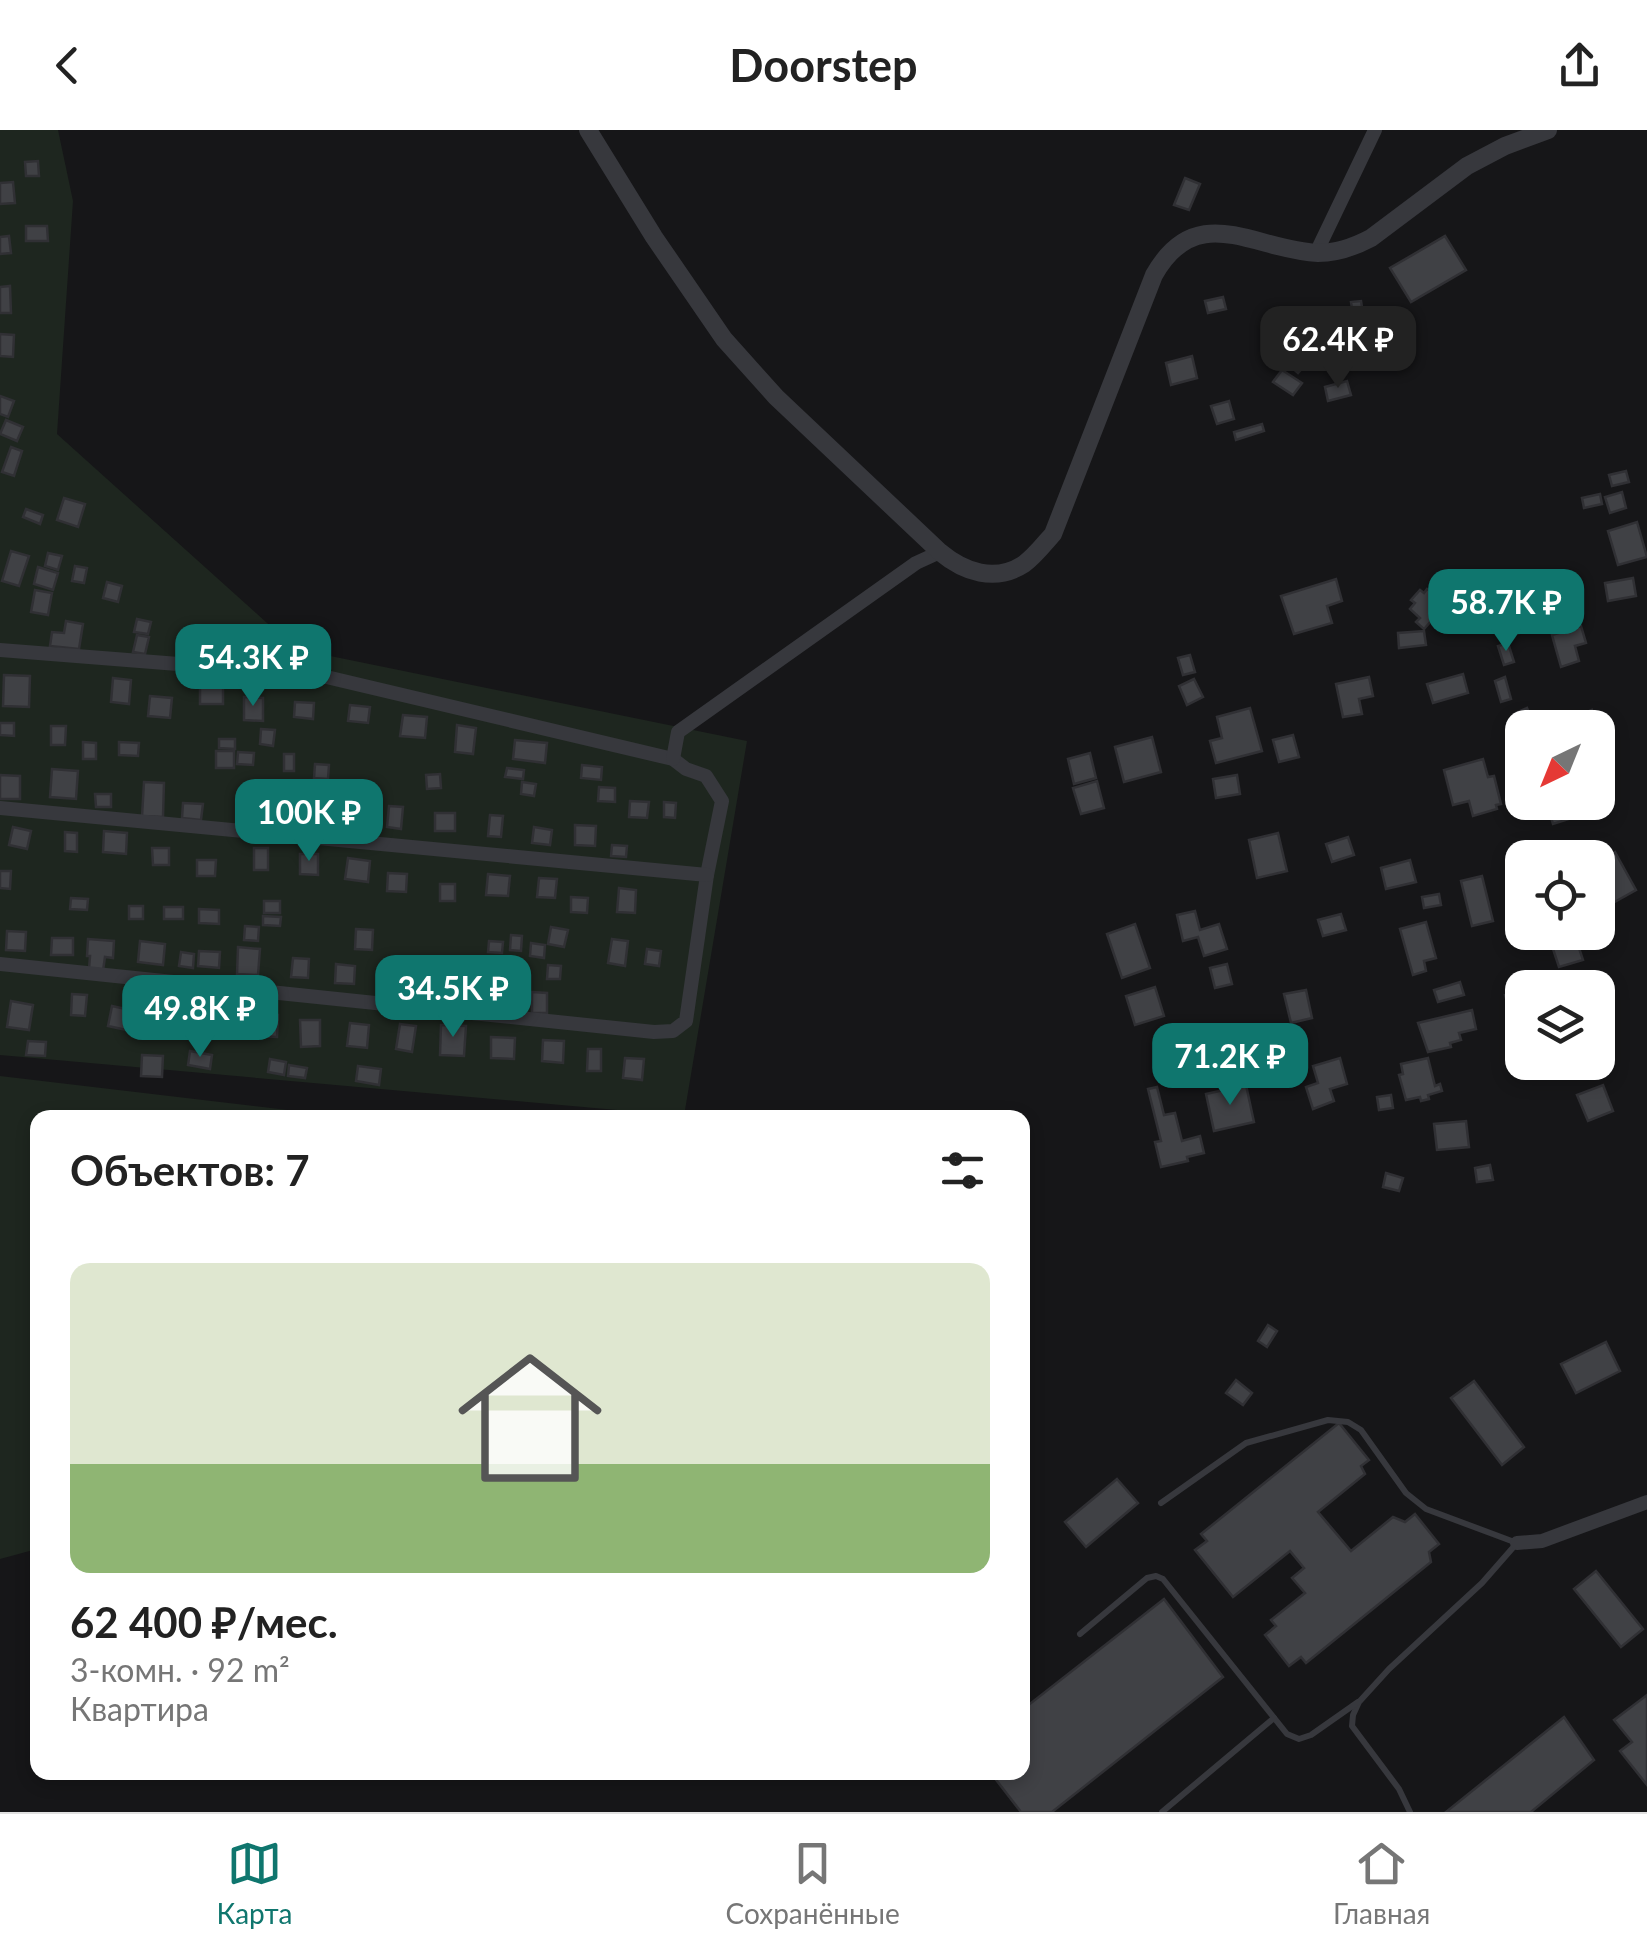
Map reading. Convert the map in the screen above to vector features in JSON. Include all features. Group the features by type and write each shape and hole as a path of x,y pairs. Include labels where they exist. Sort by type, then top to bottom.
{"street":[{"path":"588,130 724,340 776,397 940,552 954,564 981,574 1000,573 1022,565 1053,534 1154,275 1171,251 1184,241 1213,232 1316,253 1354,248 1467,166 1548,130"},
{"path":"1316,253 1375,130"},
{"path":"673,759 678,732 916,563 940,552"},
{"path":"0,650 318,675 673,759 706,776 722,800 686,1021 672,1030 654,1032 0,964"},
{"path":"0,808 707,875"},
{"path":"1517,1543 1542,1541 1647,1502"}],"lane":[{"path":"1080,1634 1147,1578 1163,1579 1286,1734 1299,1739 1311,1736 1359,1702 1482,1583 1517,1543 1426,1509 1406,1492 1361,1430 1348,1422 1328,1420 1246,1444 1161,1503"},
{"path":"1359,1702 1352,1715 1352,1726 1399,1790 1410,1812"},
{"path":"1162,1812 1274,1718"}],"shaded area":[{"path":"0,130 58,130 73,201 57,434 296,649 747,741 685,1110 617,1110 0,1055"},
{"path":"0,1076 287,1110 30,1110 30,1551 0,1559"}],"building":[{"path":"38,161 39,176 26,176 25,162"},
{"path":"1185,178 1200,184 1189,210 1174,205"},
{"path":"13,182 15,203 0,204 0,183"},
{"path":"26,226 47,226 48,241 26,241"},
{"path":"9,236 11,253 0,254 0,237"},
{"path":"1445,236 1466,270 1411,302 1390,268"},
{"path":"10,286 11,313 0,313 0,287"},
{"path":"1223,297 1226,309 1208,313 1205,301"},
{"path":"1361,301 1363,313 1378,311 1381,336 1344,341 1341,317 1353,315 1351,302"},
{"path":"1282,326 1314,355 1298,373 1266,345"},
{"path":"0,334 14,335 13,357 0,356"},
{"path":"1192,356 1197,378 1171,385 1166,363"},
{"path":"1282,370 1302,383 1293,395 1273,382"},
{"path":"1347,381 1351,395 1328,401 1325,387"},
{"path":"0,396 14,401 8,417 0,414"},
{"path":"1229,401 1234,419 1217,424 1211,406"},
{"path":"6,420 23,427 17,441 0,434"},
{"path":"1262,424 1264,431 1236,440 1234,432"},
{"path":"11,447 22,451 14,476 2,472"},
{"path":"1626,471 1629,482 1612,486 1609,475"},
{"path":"1622,492 1626,508 1610,513 1605,497"},
{"path":"1600,494 1602,504 1584,508 1582,498"},
{"path":"64,498 85,504 78,527 57,520"},
{"path":"26,509 43,515 40,524 23,517"},
{"path":"1637,522 1647,557 1618,565 1608,531"},
{"path":"11,551 29,556 19,586 2,581"},
{"path":"48,553 62,556 58,570 45,566"},
{"path":"75,566 87,568 84,583 72,581"},
{"path":"38,567 58,573 53,590 34,584"},
{"path":"1633,578 1636,596 1608,601 1605,583"},
{"path":"1336,579 1342,601 1327,606 1332,623 1294,634 1281,596"},
{"path":"107,582 122,586 118,602 103,598"},
{"path":"1438,583 1453,596 1424,629 1416,622 1420,618 1410,609 1415,603 1411,600 1420,590 1430,591"},
{"path":"35,590 52,593 48,615 31,612"},
{"path":"1530,605 1537,628 1512,635 1506,612"},
{"path":"1501,613 1507,632 1497,635 1491,616"},
{"path":"137,619 151,622 148,634 134,632"},
{"path":"66,621 83,624 79,649 50,646 52,632 64,633"},
{"path":"1581,626 1586,643 1575,646 1579,661 1561,667 1552,635"},
{"path":"182,630 202,631 201,652 181,651"},
{"path":"1424,631 1426,645 1399,648 1398,633"},
{"path":"137,635 149,637 145,654 133,652"},
{"path":"1508,643 1514,662 1504,665 1498,646"},
{"path":"1190,655 1195,672 1183,675 1178,658"},
{"path":"1463,674 1468,693 1433,703 1427,684"},
{"path":"4,675 30,676 29,707 3,706"},
{"path":"1369,677 1373,696 1359,699 1362,714 1343,717 1336,684"},
{"path":"1505,677 1511,699 1501,702 1495,681"},
{"path":"113,678 131,680 129,704 111,702"},
{"path":"1194,679 1203,697 1187,705 1179,686"},
{"path":"200,683 223,683 223,704 200,704"},
{"path":"150,696 172,698 170,718 148,716"},
{"path":"244,697 263,698 263,721 244,720"},
{"path":"295,702 314,703 313,719 294,717"},
{"path":"350,705 370,707 368,723 348,721"},
{"path":"1250,708 1262,751 1216,763 1210,741 1222,738 1217,717"},
{"path":"403,715 427,717 425,738 400,736"},
{"path":"0,723 14,723 14,736 0,735"},
{"path":"457,725 476,728 473,754 455,752"},
{"path":"51,726 66,726 65,745 51,745"},
{"path":"261,729 275,730 273,746 260,744"},
{"path":"1293,735 1299,757 1279,762 1273,740"},
{"path":"1152,737 1161,772 1124,782 1115,747"},
{"path":"219,739 235,739 235,749 219,748"},
{"path":"515,740 547,743 545,763 513,759"},
{"path":"83,742 96,743 96,759 83,759"},
{"path":"119,742 139,743 138,756 119,755"},
{"path":"216,751 234,751 234,768 216,768"},
{"path":"238,752 254,753 253,765 237,764"},
{"path":"1090,753 1096,778 1074,784 1068,759"},
{"path":"284,754 294,754 294,771 284,771"},
{"path":"1483,759 1488,777 1494,776 1501,804 1496,805 1497,809 1473,816 1469,801 1453,805 1444,770"},
{"path":"315,764 329,765 328,779 314,778"},
{"path":"582,765 602,767 601,780 581,778"},
{"path":"507,768 524,770 523,779 505,777"},
{"path":"52,769 78,771 76,799 50,797"},
{"path":"440,774 441,788 427,789 426,775"},
{"path":"0,775 20,776 20,799 0,799"},
{"path":"1237,775 1240,794 1216,798 1213,779"},
{"path":"1097,781 1104,808 1081,814 1073,788"},
{"path":"144,782 164,783 163,817 142,816"},
{"path":"522,782 536,784 534,796 521,794"},
{"path":"599,787 615,788 615,802 598,801"},
{"path":"95,794 111,794 111,807 96,807"},
{"path":"295,800 313,800 313,819 294,819"},
{"path":"630,801 649,802 647,818 629,817"},
{"path":"241,802 255,802 255,820 241,820"},
{"path":"664,802 676,803 675,818 664,817"},
{"path":"183,803 203,804 201,820 182,818"},
{"path":"389,806 403,807 401,829 387,827"},
{"path":"343,809 364,810 364,829 342,829"},
{"path":"435,813 455,813 455,831 435,831"},
{"path":"490,815 503,816 501,837 488,836"},
{"path":"575,825 596,826 595,846 575,845"},
{"path":"13,827 31,831 27,849 9,845"},
{"path":"534,827 552,830 550,845 532,843"},
{"path":"104,831 127,833 126,854 103,852"},
{"path":"65,832 77,833 77,852 65,851"},
{"path":"1278,833 1287,871 1257,878 1249,840"},
{"path":"1348,837 1354,855 1332,862 1326,844"},
{"path":"612,845 627,846 626,857 611,856"},
{"path":"152,848 169,848 169,865 153,865"},
{"path":"254,848 268,848 268,870 254,870"},
{"path":"1615,852 1636,890 1615,902"},
{"path":"300,854 318,854 318,875 300,874"},
{"path":"348,858 370,861 368,882 345,879"},
{"path":"197,860 216,860 215,876 197,876"},
{"path":"1410,860 1416,882 1386,889 1381,868"},
{"path":"0,871 11,871 10,889 0,888"},
{"path":"388,873 407,874 406,892 387,891"},
{"path":"488,874 510,876 508,896 486,895"},
{"path":"1482,876 1493,921 1472,926 1461,881"},
{"path":"539,878 557,879 555,898 537,897"},
{"path":"440,884 455,884 455,901 440,901"},
{"path":"619,888 636,890 635,913 617,912"},
{"path":"1439,894 1441,905 1424,908 1422,897"},
{"path":"571,897 588,898 587,913 571,912"},
{"path":"71,898 88,899 87,910 70,909"},
{"path":"264,901 280,901 280,913 264,913"},
{"path":"129,906 143,906 143,919 129,919"},
{"path":"164,907 183,907 183,919 164,919"},
{"path":"199,909 219,910 219,924 199,923"},
{"path":"1195,911 1200,930 1219,924 1227,949 1204,956 1198,937 1183,941 1177,915"},
{"path":"1341,914 1346,930 1323,936 1318,920"},
{"path":"263,916 281,917 280,926 263,925"},
{"path":"1426,922 1436,958 1424,961 1426,971 1413,975 1400,929"},
{"path":"1135,924 1150,968 1122,978 1107,934"},
{"path":"245,926 259,927 258,941 244,940"},
{"path":"551,927 568,930 564,947 548,944"},
{"path":"356,929 373,930 372,950 355,949"},
{"path":"7,931 26,932 25,951 6,950"},
{"path":"511,935 522,936 521,951 510,950"},
{"path":"52,938 73,938 73,955 51,955"},
{"path":"88,939 114,941 113,958 105,957 103,971 89,969"},
{"path":"612,939 628,941 625,966 608,963"},
{"path":"140,941 165,944 163,965 138,962"},
{"path":"489,941 503,942 502,953 488,952"},
{"path":"531,943 545,945 544,958 530,956"},
{"path":"238,947 260,949 258,975 237,974"},
{"path":"647,949 661,951 659,966 645,964"},
{"path":"1553,950 1580,950 1583,960 1559,967"},
{"path":"199,951 220,952 219,968 198,966"},
{"path":"181,952 194,954 193,968 179,966"},
{"path":"293,958 309,959 308,978 291,977"},
{"path":"336,964 355,966 354,984 335,983"},
{"path":"1227,964 1232,984 1215,988 1210,968"},
{"path":"548,965 561,966 560,979 547,979"},
{"path":"387,970 403,970 403,990 387,990"},
{"path":"433,971 451,972 449,993 431,992"},
{"path":"484,975 498,975 499,997 484,997"},
{"path":"1460,982 1464,995 1438,1002 1434,990"},
{"path":"1155,987 1164,1016 1135,1025 1126,996"},
{"path":"462,989 476,992 473,1006 460,1004"},
{"path":"505,990 519,991 517,1006 504,1005"},
{"path":"1306,990 1312,1018 1291,1023 1284,994"},
{"path":"532,992 547,993 547,1013 532,1013"},
{"path":"72,994 87,995 85,1016 71,1015"},
{"path":"164,998 188,1000 185,1027 161,1025"},
{"path":"11,1001 33,1005 29,1030 7,1027"},
{"path":"203,1002 229,1005 226,1037 200,1035"},
{"path":"112,1006 135,1011 131,1031 108,1026"},
{"path":"1472,1010 1476,1029 1459,1033 1461,1040 1450,1043 1451,1047 1428,1052 1418,1023"},
{"path":"258,1014 278,1015 277,1037 256,1036"},
{"path":"300,1020 320,1020 320,1046 301,1047"},
{"path":"350,1023 369,1025 367,1048 347,1046"},
{"path":"400,1024 416,1026 412,1052 396,1049"},
{"path":"441,1025 466,1026 464,1056 440,1055"},
{"path":"491,1037 515,1038 514,1059 491,1058"},
{"path":"543,1040 564,1041 563,1063 542,1061"},
{"path":"28,1041 46,1042 45,1056 26,1055"},
{"path":"588,1049 601,1049 601,1071 587,1071"},
{"path":"190,1051 212,1055 210,1069 188,1065"},
{"path":"142,1055 163,1056 162,1077 141,1076"},
{"path":"625,1058 644,1059 642,1080 623,1078"},
{"path":"1340,1058 1347,1084 1330,1089 1334,1101 1313,1109 1306,1087 1318,1083 1313,1066"},
{"path":"1428,1058 1435,1086 1440,1084 1442,1091 1421,1101 1420,1097 1406,1100 1399,1075 1403,1074 1401,1064"},
{"path":"270,1059 286,1062 284,1075 268,1072"},
{"path":"289,1065 307,1068 305,1078 288,1076"},
{"path":"358,1066 381,1069 379,1085 356,1081"},
{"path":"1246,1085 1254,1122 1214,1131 1206,1094"},
{"path":"1603,1085 1613,1111 1588,1121 1577,1095"},
{"path":"1157,1087 1164,1115 1175,1113 1182,1141 1200,1136 1204,1153 1161,1167 1155,1142 1161,1141 1148,1089"},
{"path":"1391,1095 1393,1108 1379,1110 1377,1097"},
{"path":"1466,1121 1469,1147 1437,1150 1434,1124"},
{"path":"1490,1165 1493,1180 1477,1182 1475,1168"},
{"path":"1386,1173 1403,1178 1399,1191 1383,1187"},
{"path":"1268,1325 1277,1331 1267,1347 1258,1341"},
{"path":"1606,1342 1620,1371 1576,1393 1561,1364"},
{"path":"1236,1380 1252,1393 1243,1405 1226,1393"},
{"path":"1474,1381 1524,1447 1502,1465 1451,1398"},
{"path":"1339,1423 1369,1460 1361,1466 1365,1474 1318,1512 1351,1551 1393,1517 1405,1522 1415,1514 1439,1544 1429,1552 1431,1562 1306,1663 1301,1657 1289,1666 1265,1635 1276,1626 1271,1620 1305,1593 1292,1578 1304,1568 1290,1551 1233,1597 1195,1550 1207,1541 1201,1534"},
{"path":"1117,1479 1138,1503 1086,1547 1065,1522"},
{"path":"1596,1571 1643,1629 1621,1647 1574,1589"},
{"path":"1164,1599 1223,1677 1052,1812 1021,1812 996,1780 1030,1780 1030,1704"},
{"path":"1647,1695 1647,1785 1620,1751 1632,1742 1614,1720"},
{"path":"1564,1717 1594,1760 1531,1812 1446,1812"}]}
